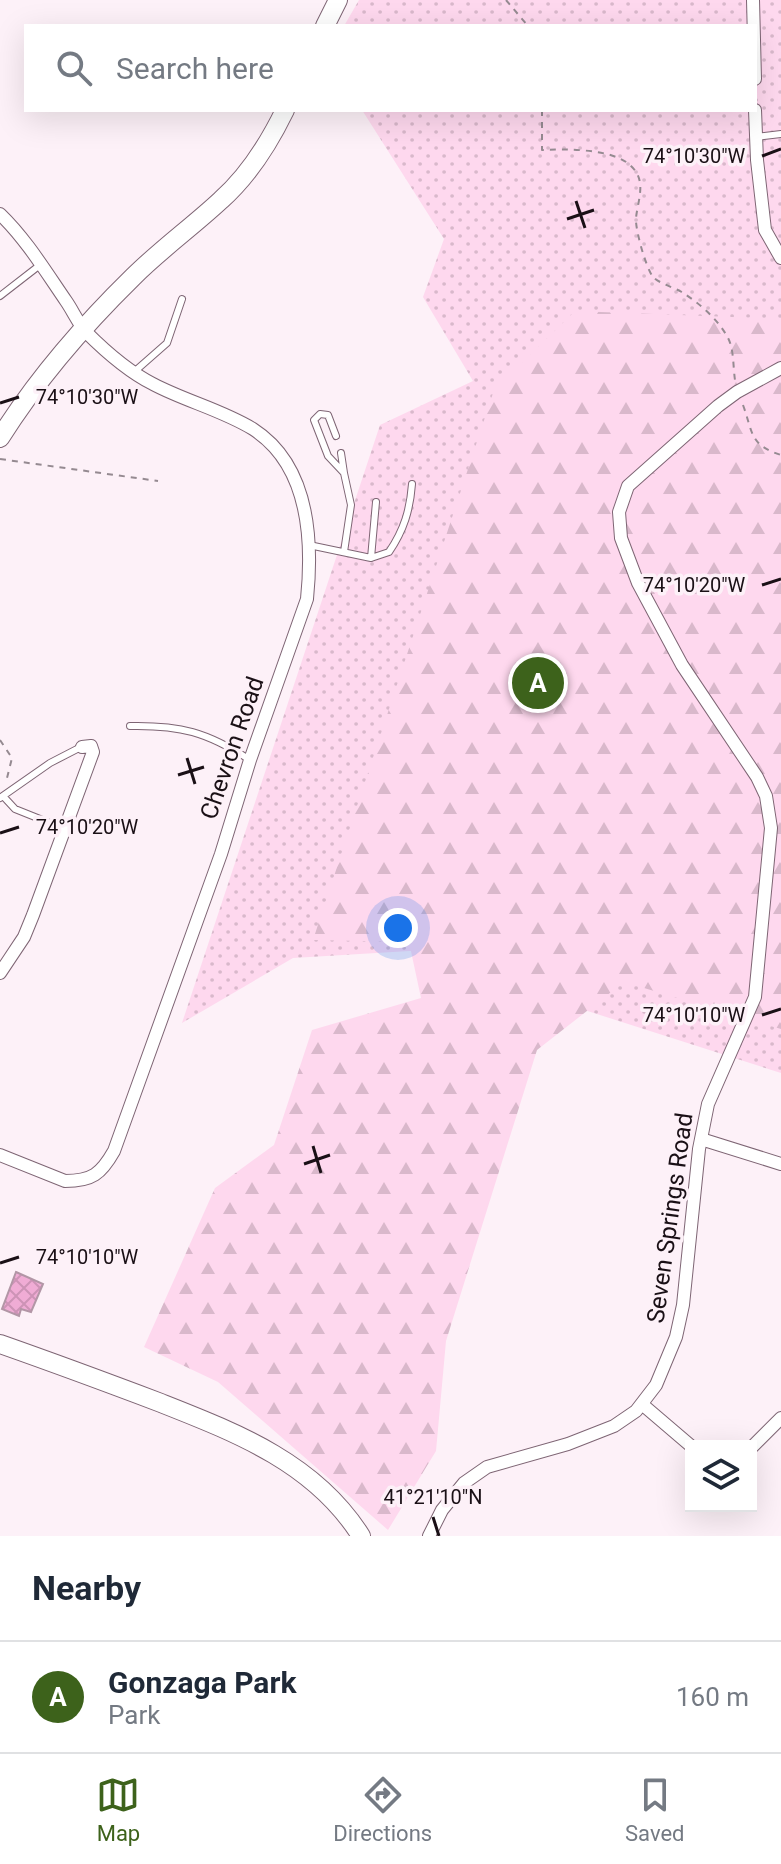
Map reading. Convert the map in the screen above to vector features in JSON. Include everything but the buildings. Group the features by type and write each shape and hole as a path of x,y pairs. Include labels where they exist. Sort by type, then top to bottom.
{"street":[{"path":"326,24 338,0"},
{"path":"753,0 754,24"},
{"path":"0,438 26,396 132,278 242,178 284,112"},
{"path":"755,112 765,230 781,258"},
{"name":"Chevron Road","path":"0,214 40,265 84,330 152,384 252,429 278,451 295,479 305,512 309,545 307,599 114,1151 103,1169 85,1179 65,1181 0,1155"},
{"name":"Seven Springs Road","path":"429,1536 442,1510 464,1483 487,1467 568,1444 614,1426 643,1405 656,1385 676,1337 689,1265 701,1139 708,1104 755,997 771,828 766,796 757,777 682,665 638,583 621,538 619,512 628,486 737,392 781,368"},
{"path":"0,973 24,937 93,752 91,746 82,747"},
{"path":"701,1139 781,1164"},
{"path":"0,1344 223,1428 281,1457 331,1498 361,1536"},
{"path":"643,1405 685,1441"},
{"path":"757,1442 781,1418"}],"lane":[{"path":"756,137 781,134"},
{"path":"0,296 40,265"},
{"path":"134,372 167,343 182,299"},
{"path":"336,436 328,415 320,414 314,420 328,456 344,473"},
{"path":"341,453 351,505 344,552"},
{"path":"309,545 371,558 389,552 401,535 411,506 412,484"},
{"path":"371,558 376,502"},
{"path":"130,726 179,727 220,742 250,760"},
{"path":"65,829 15,809 1,797 50,763 82,747"}],"path":[{"path":"506,0 526,24"},
{"path":"542,112 542,150 573,149 614,157 630,165 640,180 636,221 653,277 683,293 709,313 729,339 737,392 745,408 751,434 770,451 781,455"},
{"path":"0,459 158,481"},
{"path":"0,740 12,758 1,797"}],"green space":[{"path":"359,0 781,0 781,1073 575,1007 591,940 293,958 182,1023 380,425 473,381 423,297 444,239 363,112 757,112 757,24 345,24"},
{"path":"575,311 781,319 781,1029 624,982 537,1050 446,1341 436,1451 388,1530 218,1382 144,1347 215,1188 274,1145 312,1030 421,998 409,942 313,940 494,390"}],"place":[{"name":"Gonzaga Park","path":"538,683"}]}
